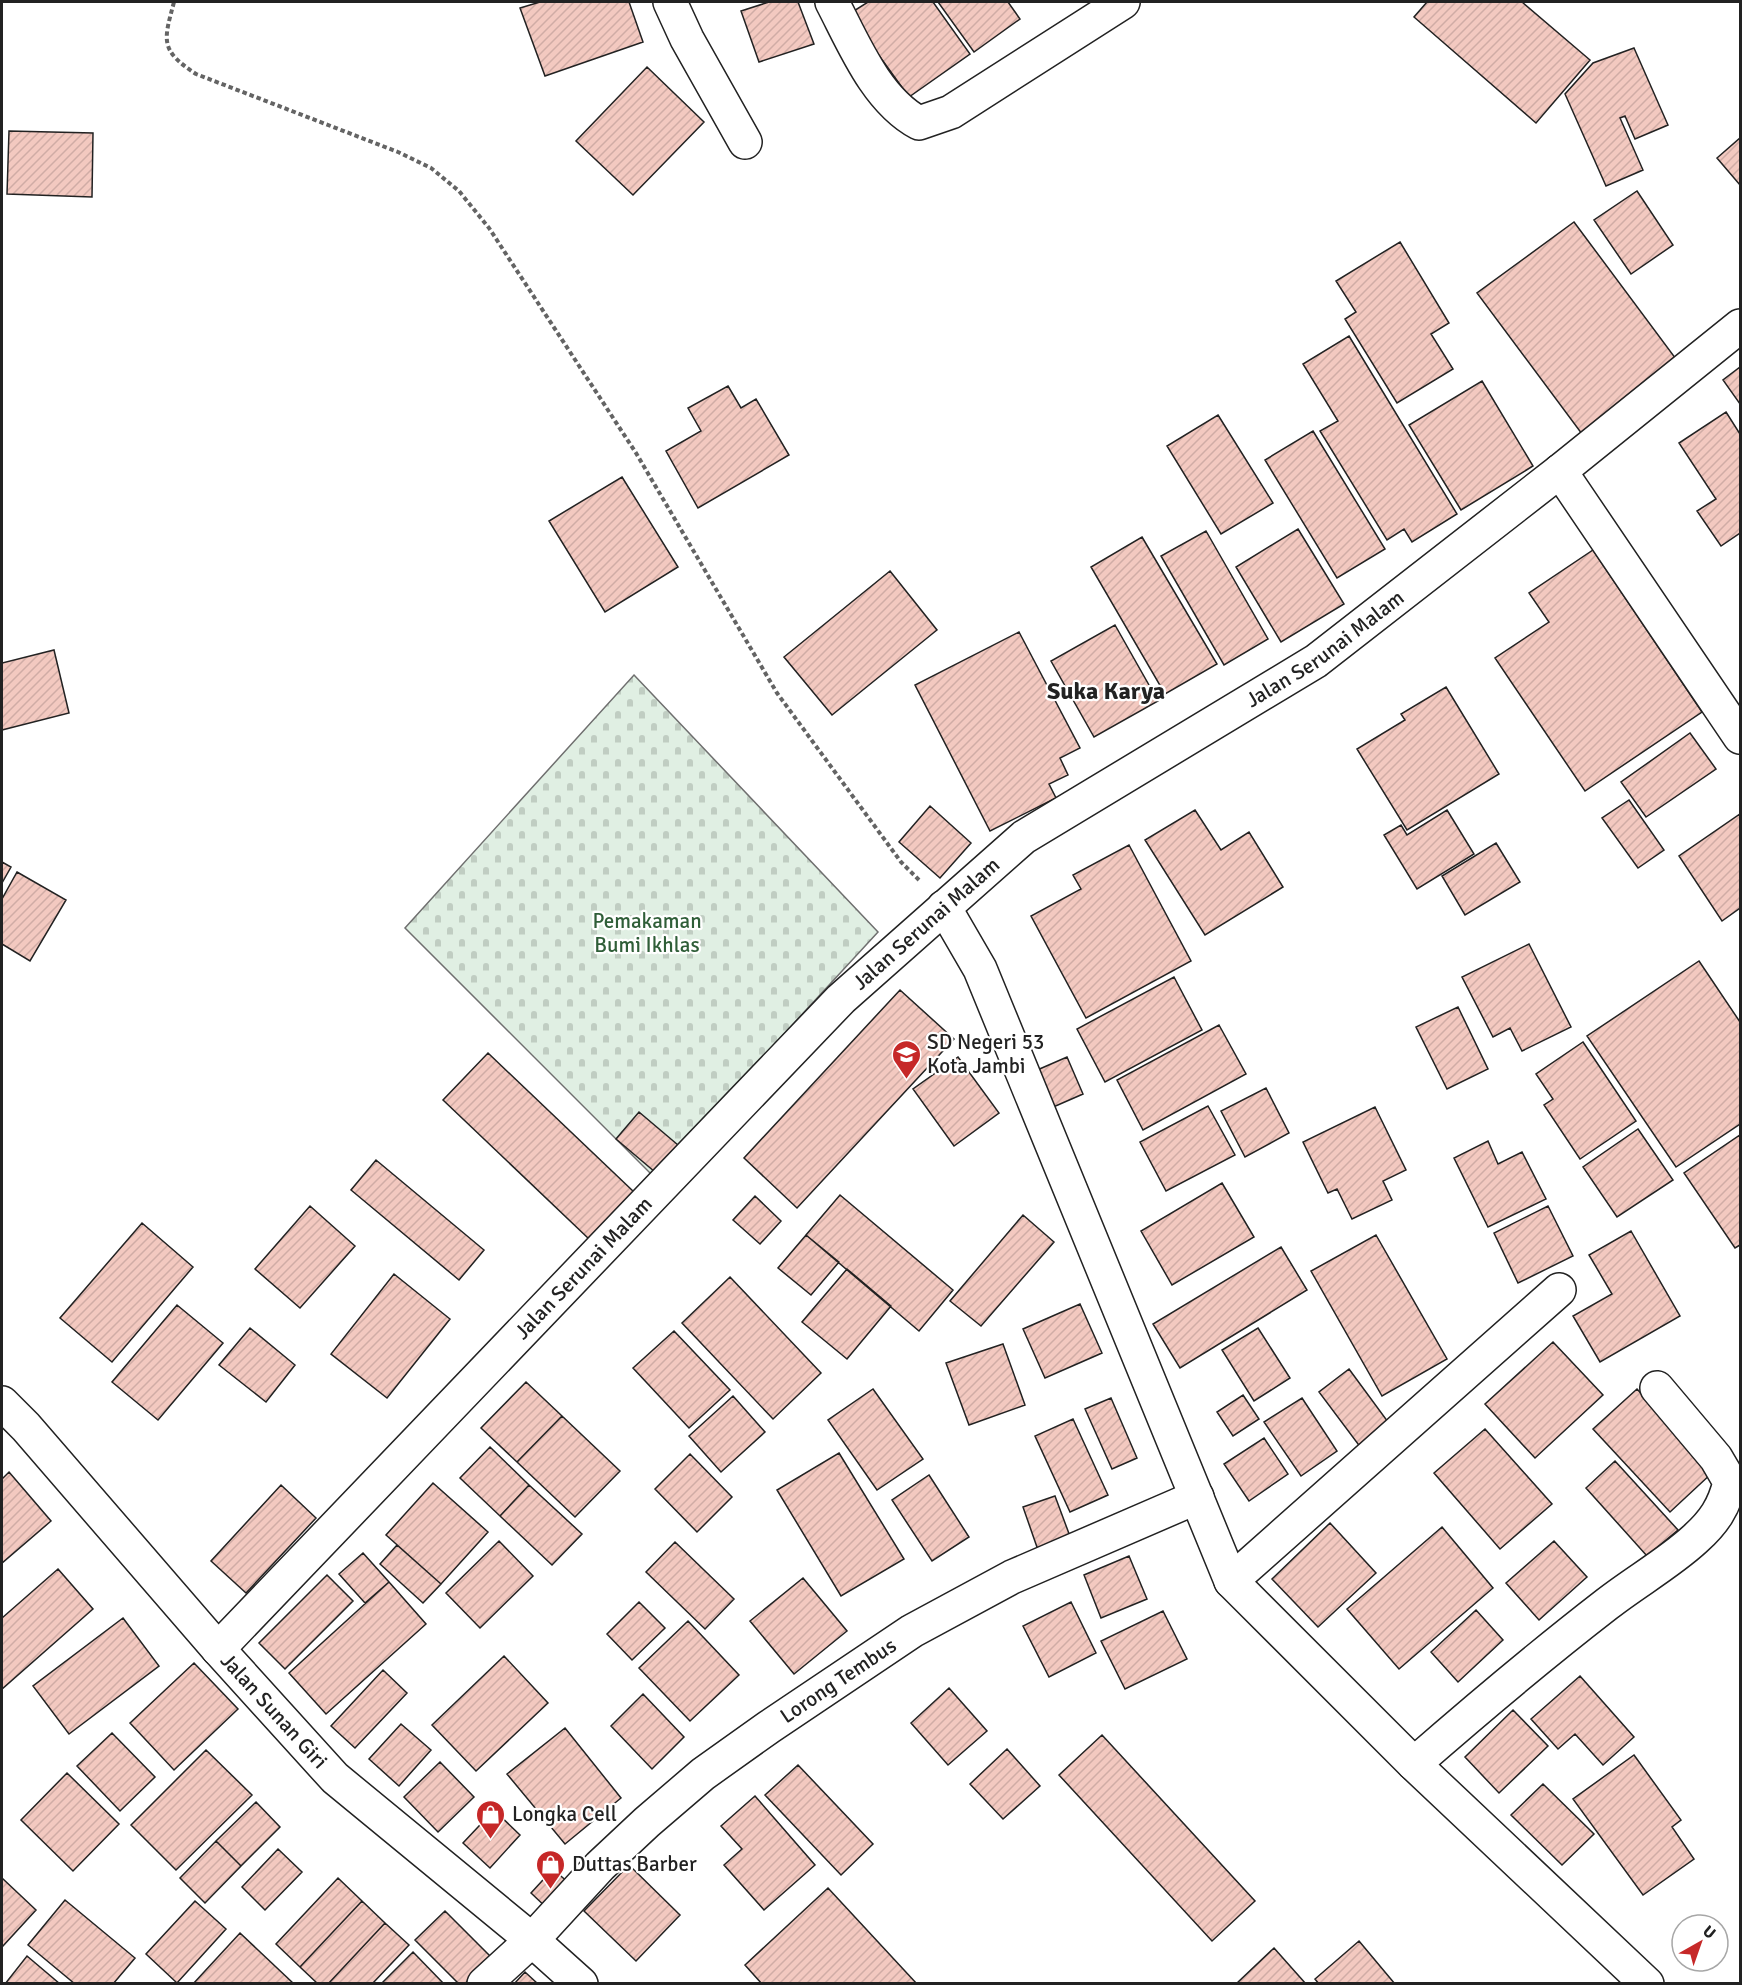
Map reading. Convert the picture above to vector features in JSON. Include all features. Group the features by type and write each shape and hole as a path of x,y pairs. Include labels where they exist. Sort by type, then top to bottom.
{"street":[{"path":"670,2 687,39 745,142"},
{"path":"832,2 868,71 897,108 907,117 919,123 951,112 1123,2"},
{"name":"Jalan Serunai Malam","path":"218,1649 841,999 1024,837 1316,661 1560,471 1740,326"},
{"path":"1560,471 1740,737"},
{"path":"944,907 980,969 1231,1581 1414,1764 1647,1983"},
{"path":"1231,1581 1558,1290"},
{"path":"1414,1764 1500,1690 1590,1618 1694,1540 1712,1521 1726,1501 1730,1482 1716,1458 1657,1388"},
{"name":"Jalan Sunan Giri","path":"2,1403 26,1427 218,1649 335,1778 581,1983"},
{"name":"Lorong Tembus","path":"484,1983 532,1940 600,1866 703,1774 912,1631 1012,1576 1197,1497"}],"path":[{"path":"174,2 166,34 168,49 178,63 196,74 398,152 431,168 459,191 489,228 636,453 777,693 901,862 944,907"}],"green space":[{"name":"Pemakaman Bumi Ikhlas","path":"634,675 878,932 653,1176 405,928"}],"building":[{"path":"540,2 629,2 643,42 545,76 520,8"},
{"path":"769,2 798,2 814,44 759,62 741,11"},
{"path":"868,2 933,2 970,54 909,97 849,14"},
{"path":"938,2 1008,2 1020,19 974,52"},
{"path":"1427,2 1522,2 1590,60 1536,123 1414,17"},
{"path":"1634,48 1668,125 1635,139 1625,116 1620,118 1643,170 1606,186 1565,94 1593,63"},
{"path":"647,67 704,122 633,195 576,141"},
{"path":"9,131 93,133 92,197 7,194"},
{"path":"1740,138 1740,185 1717,158"},
{"path":"1637,191 1673,245 1631,274 1594,220"},
{"path":"1574,222 1679,363 1582,434 1477,293"},
{"path":"1400,242 1449,323 1431,334 1453,369 1397,403 1345,319 1356,312 1336,281"},
{"path":"1349,336 1457,514 1412,542 1404,529 1387,540 1320,431 1338,421 1303,364"},
{"path":"1740,367 1740,404 1723,380"},
{"path":"1482,381 1533,466 1461,510 1409,425"},
{"path":"728,386 741,408 756,399 789,455 698,508 666,451 701,431 688,408"},
{"path":"1726,412 1740,434 1740,533 1721,546 1697,511 1716,499 1679,443"},
{"path":"1218,415 1273,503 1221,534 1167,446"},
{"path":"1313,431 1385,549 1337,578 1265,460"},
{"path":"622,477 678,567 605,612 549,521"},
{"path":"1298,529 1344,604 1281,642 1236,567"},
{"path":"1206,531 1268,639 1224,665 1161,556"},
{"path":"1142,537 1217,664 1165,694 1091,567"},
{"path":"1593,550 1702,712 1585,791 1495,658 1549,622 1529,593"},
{"path":"890,571 937,630 832,715 784,657"},
{"path":"1115,625 1158,701 1094,737 1051,661"},
{"path":"1019,632 1080,748 1060,758 1068,775 1049,784 1056,798 990,831 915,685"},
{"path":"54,650 69,713 2,730 2,663"},
{"path":"1446,687 1499,774 1407,830 1357,749 1405,720 1401,714"},
{"path":"1690,733 1716,769 1646,817 1621,782"},
{"path":"1629,800 1664,850 1638,868 1602,818"},
{"path":"930,806 971,843 940,878 899,842"},
{"path":"1195,810 1221,850 1249,832 1283,887 1205,935 1145,840"},
{"path":"1447,810 1474,854 1417,889 1384,835 1401,825 1407,835"},
{"path":"1740,814 1740,908 1722,921 1679,856"},
{"path":"1496,843 1520,882 1465,915 1442,876"},
{"path":"1129,845 1191,961 1086,1018 1031,916 1081,889 1073,875"},
{"path":"2,862 11,867 2,883"},
{"path":"17,872 66,900 30,961 2,944 2,899"},
{"path":"1529,944 1571,1027 1522,1051 1510,1028 1493,1037 1462,977"},
{"path":"1699,961 1740,1022 1740,1124 1676,1167 1587,1036"},
{"path":"1174,977 1202,1030 1105,1082 1077,1029"},
{"path":"900,990 954,1039 797,1208 744,1158"},
{"path":"1458,1007 1488,1069 1447,1089 1416,1027"},
{"path":"1219,1025 1246,1074 1143,1130 1117,1080"},
{"path":"1583,1042 1636,1121 1580,1159 1544,1105 1553,1099 1536,1074"},
{"path":"488,1053 634,1192 589,1239 443,1100"},
{"path":"958,1057 999,1113 954,1146 913,1089"},
{"path":"1067,1057 1083,1094 1051,1108 1035,1071"},
{"path":"1266,1088 1289,1133 1245,1157 1221,1111"},
{"path":"1208,1106 1235,1155 1166,1191 1140,1142"},
{"path":"1375,1107 1406,1170 1383,1181 1392,1200 1352,1219 1337,1189 1328,1193 1303,1142"},
{"path":"639,1112 678,1145 655,1172 616,1139"},
{"path":"1638,1129 1673,1180 1617,1217 1583,1167"},
{"path":"1740,1135 1740,1245 1735,1248 1684,1173"},
{"path":"1488,1141 1498,1164 1522,1152 1546,1199 1488,1227 1454,1158"},
{"path":"376,1160 484,1250 459,1280 351,1190"},
{"path":"1222,1183 1254,1237 1172,1285 1141,1231"},
{"path":"840,1195 953,1290 919,1331 806,1235"},
{"path":"755,1196 781,1221 760,1244 733,1220"},
{"path":"310,1206 355,1246 300,1308 255,1269"},
{"path":"1548,1206 1573,1256 1518,1283 1494,1233"},
{"path":"1023,1215 1054,1242 981,1326 950,1301"},
{"path":"142,1223 193,1267 112,1362 60,1318"},
{"path":"1631,1231 1680,1316 1600,1362 1573,1316 1612,1294 1589,1255"},
{"path":"806,1235 839,1262 811,1295 778,1268"},
{"path":"1376,1235 1447,1359 1382,1396 1311,1271"},
{"path":"1281,1247 1307,1290 1180,1368 1153,1324"},
{"path":"847,1269 891,1306 847,1359 802,1322"},
{"path":"394,1274 450,1319 387,1398 331,1354"},
{"path":"730,1277 821,1373 773,1419 682,1323"},
{"path":"1080,1304 1102,1353 1045,1378 1023,1329"},
{"path":"177,1305 223,1343 158,1420 112,1382"},
{"path":"250,1328 295,1365 266,1402 219,1365"},
{"path":"1258,1328 1290,1378 1254,1401 1222,1350"},
{"path":"674,1331 730,1390 689,1428 633,1368"},
{"path":"1553,1342 1603,1395 1535,1458 1485,1404"},
{"path":"1003,1344 1025,1405 969,1425 946,1363"},
{"path":"1349,1369 1391,1426 1361,1448 1319,1392"},
{"path":"526,1382 562,1416 517,1462 481,1428"},
{"path":"873,1389 923,1459 877,1490 828,1420"},
{"path":"1637,1389 1713,1472 1670,1512 1593,1429"},
{"path":"1243,1395 1259,1419 1233,1436 1217,1412"},
{"path":"733,1396 765,1432 721,1472 689,1436"},
{"path":"1111,1398 1137,1458 1112,1469 1085,1409"},
{"path":"1302,1398 1337,1451 1301,1476 1264,1422"},
{"path":"562,1416 620,1471 575,1517 517,1462"},
{"path":"1073,1419 1108,1495 1070,1512 1035,1436"},
{"path":"1485,1429 1552,1504 1500,1549 1434,1473"},
{"path":"1264,1438 1288,1474 1249,1501 1224,1464"},
{"path":"490,1447 529,1485 500,1516 460,1478"},
{"path":"839,1453 904,1559 841,1596 777,1490"},
{"path":"690,1454 732,1497 697,1532 655,1489"},
{"path":"1615,1461 1678,1530 1647,1556 1586,1488"},
{"path":"9,1472 51,1521 2,1563 2,1479"},
{"path":"929,1475 969,1537 932,1561 892,1500"},
{"path":"433,1483 488,1532 441,1584 386,1535"},
{"path":"281,1485 316,1518 246,1593 211,1561"},
{"path":"529,1485 582,1534 552,1565 500,1516"},
{"path":"1055,1496 1071,1539 1038,1550 1023,1507"},
{"path":"1330,1523 1376,1573 1318,1627 1272,1579"},
{"path":"1442,1527 1493,1588 1399,1669 1347,1609"},
{"path":"499,1541 533,1576 480,1628 446,1593"},
{"path":"1554,1541 1587,1577 1539,1620 1506,1583"},
{"path":"675,1542 734,1599 705,1629 646,1572"},
{"path":"397,1545 441,1584 423,1603 380,1564"},
{"path":"363,1553 389,1582 365,1603 339,1574"},
{"path":"1129,1556 1147,1599 1101,1618 1084,1575"},
{"path":"58,1569 93,1609 2,1689 2,1618"},
{"path":"327,1575 353,1601 285,1669 259,1643"},
{"path":"803,1578 847,1631 794,1674 750,1621"},
{"path":"389,1582 426,1624 326,1714 289,1673"},
{"path":"639,1602 665,1628 632,1660 607,1634"},
{"path":"1071,1602 1096,1653 1049,1677 1023,1626"},
{"path":"1476,1610 1503,1640 1458,1682 1431,1652"},
{"path":"1163,1611 1187,1659 1125,1689 1101,1641"},
{"path":"123,1618 159,1666 69,1734 33,1686"},
{"path":"688,1621 739,1675 690,1721 639,1668"},
{"path":"504,1656 548,1703 476,1771 432,1725"},
{"path":"194,1663 238,1709 174,1770 130,1723"},
{"path":"383,1670 407,1693 355,1748 331,1726"},
{"path":"1580,1676 1634,1737 1603,1765 1575,1734 1558,1749 1531,1719"},
{"path":"949,1688 987,1731 948,1765 911,1723"},
{"path":"643,1694 684,1737 652,1769 611,1726"},
{"path":"1513,1710 1548,1746 1499,1793 1465,1757"},
{"path":"401,1724 431,1750 399,1786 369,1759"},
{"path":"565,1728 621,1798 565,1844 507,1774"},
{"path":"112,1733 155,1777 120,1811 77,1766"},
{"path":"1102,1735 1255,1901 1212,1941 1059,1775"},
{"path":"1007,1749 1040,1786 1003,1819 970,1784"},
{"path":"206,1750 252,1795 176,1870 131,1825"},
{"path":"1634,1755 1681,1820 1672,1827 1694,1859 1643,1895 1573,1799"},
{"path":"440,1762 474,1797 438,1832 404,1797"},
{"path":"798,1765 873,1844 841,1875 765,1795"},
{"path":"67,1773 119,1824 73,1871 21,1820"},
{"path":"1543,1784 1594,1834 1562,1865 1511,1815"},
{"path":"755,1796 815,1865 764,1910 724,1865 742,1849 721,1826"},
{"path":"256,1802 280,1827 241,1866 216,1841"},
{"name":"Longka Cell","path":"494,1810 520,1835 490,1868 463,1843"},
{"path":"216,1841 241,1866 205,1903 180,1878"},
{"path":"278,1849 302,1872 265,1910 242,1887"},
{"path":"629,1865 680,1915 636,1961 584,1911"},
{"name":"Duttas Barber","path":"553,1869 571,1885 549,1910 531,1893"},
{"path":"2,1878 36,1910 2,1947"},
{"path":"338,1878 362,1901 300,1967 276,1944"},
{"path":"828,1888 917,1984 762,1984 745,1965"},
{"path":"65,1900 135,1958 113,1984 75,1984 28,1945"},
{"path":"195,1901 226,1929 177,1983 146,1954"},
{"path":"362,1901 385,1923 328,1984 318,1984 300,1967"},
{"path":"445,1911 491,1957 465,1984 459,1984 415,1940"},
{"path":"385,1923 409,1945 372,1984 328,1984"},
{"path":"240,1933 294,1984 193,1984"},
{"path":"1359,1941 1395,1984 1319,1984 1315,1979"},
{"path":"1274,1948 1306,1984 1236,1984"},
{"path":"413,1952 444,1984 381,1984"},
{"path":"27,1956 60,1984 5,1984"},
{"path":"525,1972 538,1984 514,1984"}],"place":[{"name":"SD Negeri 53 Kota Jambi","path":"906,1080"},
{"name":"Longka Cell","path":"491,1840"},
{"name":"Duttas Barber","path":"551,1890"}],"district":[{"name":"Suka Karya","path":"1106,691"}]}
